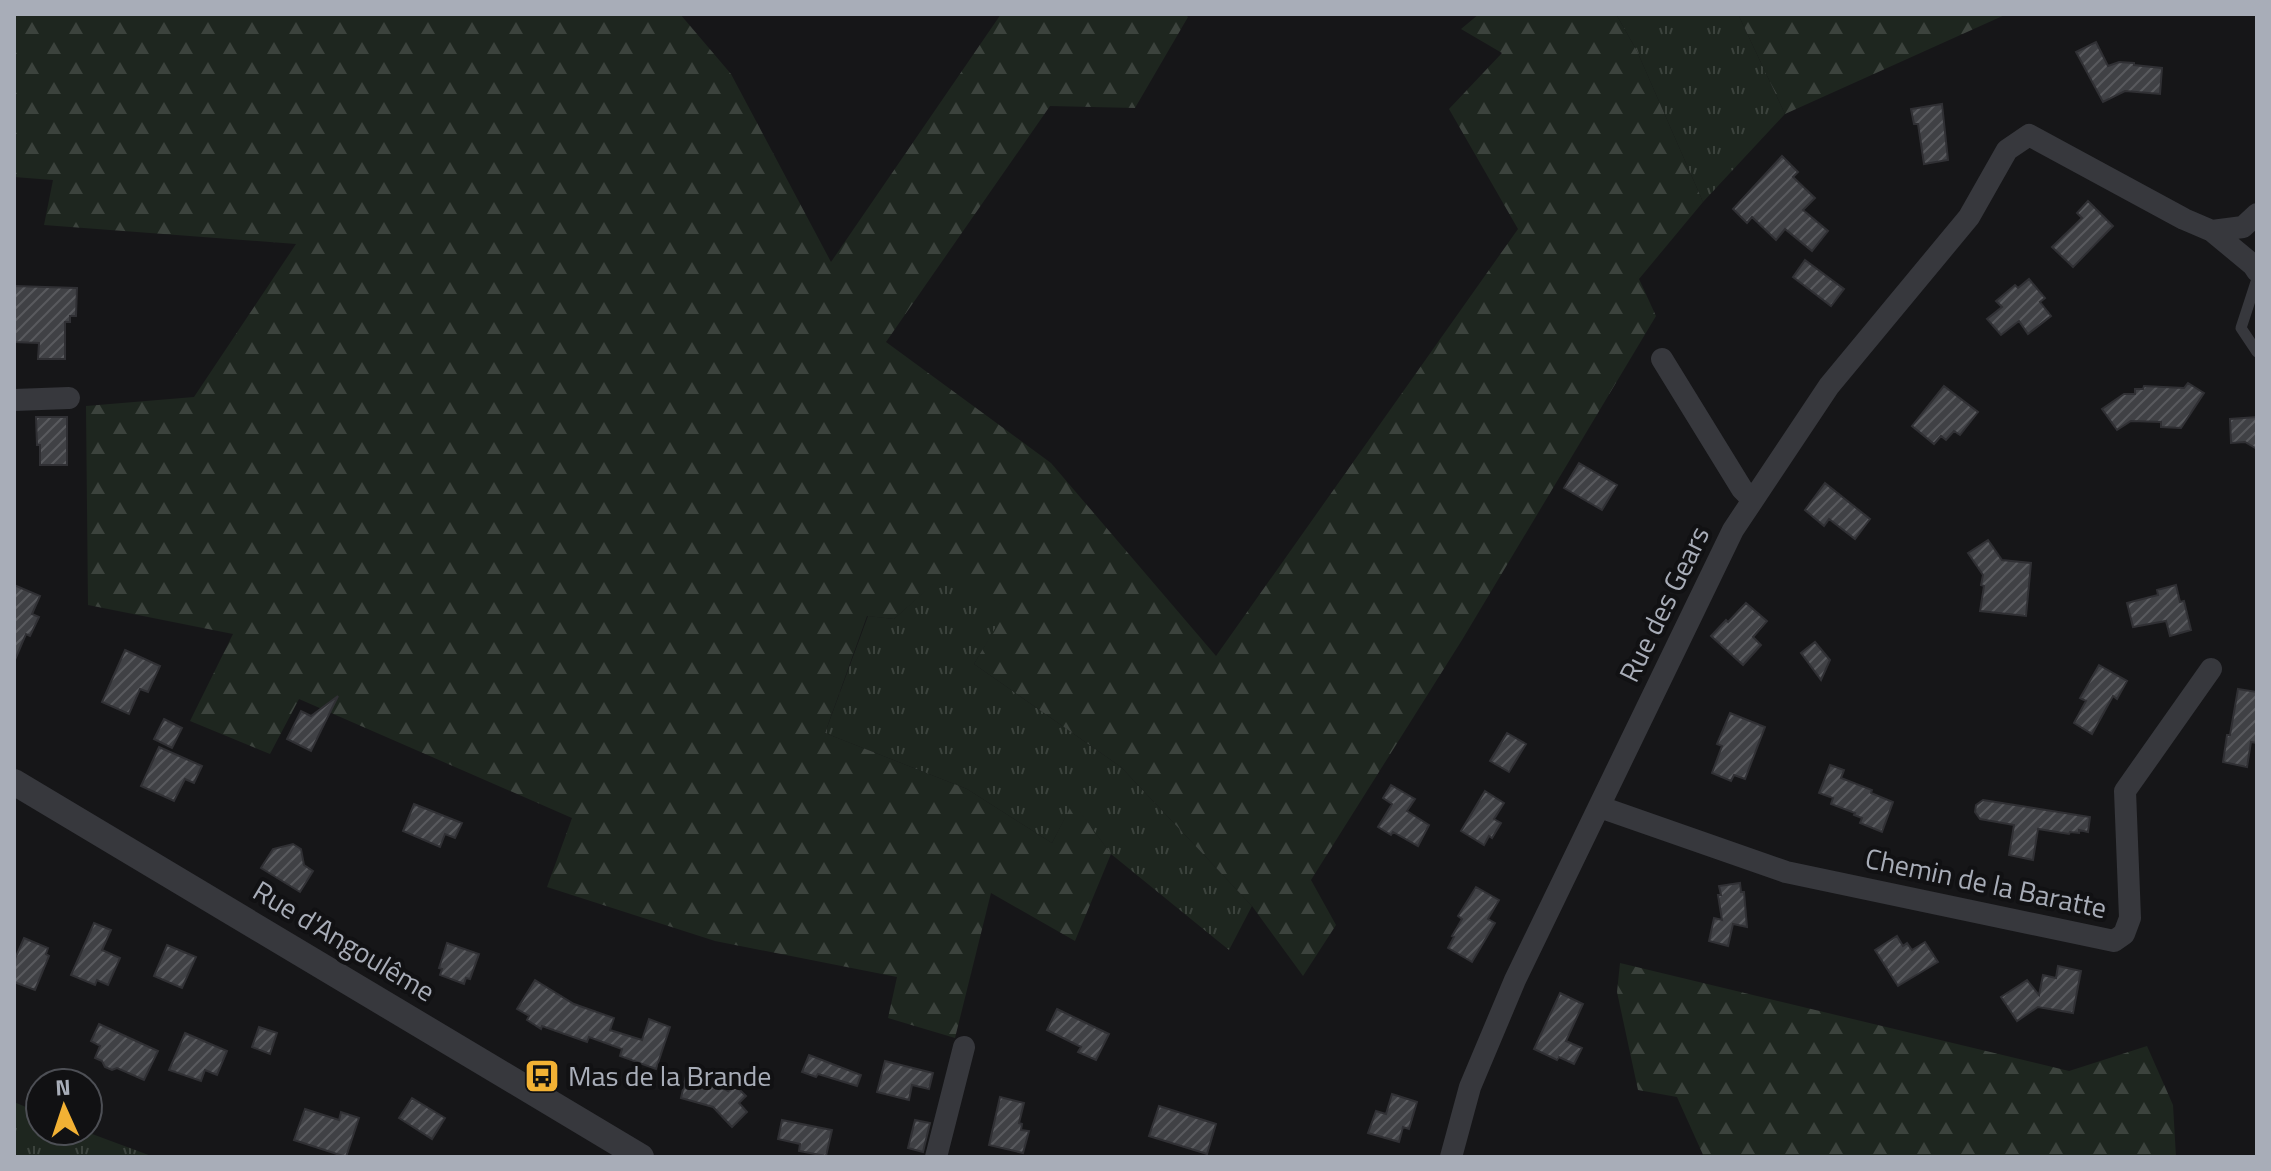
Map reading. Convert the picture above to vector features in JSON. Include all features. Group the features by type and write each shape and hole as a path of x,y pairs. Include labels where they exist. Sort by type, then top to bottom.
{"street":[{"name":"Rue des Gears","path":"1451,1157 1470,1087 1515,980 1733,530 1829,386 1969,217 2007,150 2029,135 2212,231"},
{"path":"2212,231 2243,227 2257,214"},
{"path":"2212,231 2257,271"},
{"path":"1662,359 1742,489 1753,500"},
{"path":"14,400 69,398"},
{"name":"Chemin de la Baratte","path":"1600,807 1786,872 2114,941 2124,934 2130,918 2125,791 2211,669"},
{"name":"Rue d'Angoulême","path":"14,782 641,1157"},
{"path":"936,1157 964,1047"}],"lane":[{"path":"2257,279 2241,328 2257,352"}],"green space":[{"path":"14,14 680,14 731,74 831,262 1001,14 1185,14 1188,17 1135,108 1050,106 886,342 1051,463 1216,656 1518,229 1449,109 1502,53 1461,29 1479,14 1616,14 1637,51 1703,202 1639,279 1656,316 1462,640 1311,880 1336,925 1303,976 1252,906 1121,767 974,664 1007,608 946,573 894,619 867,616 825,733 967,789 1052,843 1073,802 1111,854 1075,941 991,893 955,1038 888,1018 897,977 715,941 547,887 572,818 299,699 270,754 190,721 233,634 88,605 86,406 194,397 296,244 44,225 53,180 14,177"},
{"path":"1616,14 1738,14 1785,114 1703,202 1637,51"},
{"path":"1738,14 2007,14 1785,114"},
{"path":"946,572 1008,608 974,664 1121,767 1252,906 1229,950 1111,854 1073,803 1052,843 967,789 825,733 868,616 894,619"},
{"path":"1620,963 2069,1071 2147,1046 2173,1105 2176,1157 1704,1157 1677,1097 1638,1090 1617,992"},
{"path":"14,1102 24,1106 24,1147 104,1147 104,1138 154,1157 14,1157"}],"building":[{"path":"2096,42 2108,66 2119,62 2162,68 2160,94 2125,91 2103,102 2076,52"},
{"path":"1942,104 1948,160 1924,164 1918,124 1914,124 1911,109"},
{"path":"1782,156 1798,172 1793,177 1815,198 1803,210 1828,231 1812,251 1785,229 1776,240 1752,217 1747,223 1733,209"},
{"path":"2088,201 2113,226 2073,267 2052,247 2082,218 2077,213"},
{"path":"1805,260 1844,289 1831,306 1793,277"},
{"path":"2029,279 2045,298 2040,302 2051,316 2028,334 2019,321 2001,335 1987,319 2002,307 1996,301 2015,285 2018,288"},
{"path":"14,286 77,288 76,316 70,316 70,322 65,322 65,359 38,359 39,343 14,342"},
{"path":"2188,383 2204,393 2181,428 2161,427 2161,422 2131,421 2117,430 2102,409 2124,394 2135,394 2135,389 2143,389 2144,386 2184,388"},
{"path":"1944,386 1978,412 1960,435 1954,431 1946,440 1941,436 1934,444 1912,426"},
{"path":"36,417 67,417 67,465 40,465"},
{"path":"2257,417 2257,449 2245,442 2231,443 2230,419"},
{"path":"1579,463 1617,485 1602,510 1564,488"},
{"path":"1825,483 1870,519 1855,539 1829,519 1824,526 1805,510"},
{"path":"1988,540 2002,560 2031,563 2026,616 1980,611 1983,575 1968,553"},
{"path":"14,585 40,596 32,614 39,617 30,636 26,634 14,662"},
{"path":"2176,585 2180,602 2184,601 2191,630 2170,636 2166,621 2133,627 2127,603 2158,595 2157,590"},
{"path":"1746,603 1767,621 1753,637 1761,645 1743,665 1711,636"},
{"path":"1815,642 1830,660 1821,680 1801,653"},
{"path":"125,650 160,666 148,692 140,689 129,714 102,702"},
{"path":"2099,665 2127,681 2117,699 2113,696 2092,734 2074,723 2086,701 2080,698"},
{"path":"2238,689 2257,692 2257,743 2251,742 2247,767 2223,762"},
{"path":"338,696 311,751 287,739 301,711 311,716"},
{"path":"1730,713 1765,727 1745,779 1734,775 1731,781 1712,773 1722,746 1717,744"},
{"path":"164,719 182,728 172,748 154,739"},
{"path":"1507,733 1526,744 1509,772 1490,761"},
{"path":"159,747 202,766 194,783 185,779 174,801 141,786"},
{"path":"1830,765 1844,770 1841,778 1893,802 1882,832 1860,823 1862,818 1831,804 1833,798 1819,793"},
{"path":"1391,785 1415,799 1407,811 1429,825 1418,846 1378,827 1392,804 1383,798"},
{"path":"1485,791 1504,803 1494,819 1501,823 1484,845 1461,831"},
{"path":"1983,800 2090,817 2088,832 2079,830 2079,833 2069,834 2038,829 2033,860 2009,855 2014,825 1980,819 1975,812 1976,805"},
{"path":"414,804 462,823 455,838 445,834 440,847 403,831"},
{"path":"293,844 301,849 304,865 313,871 300,892 261,868 273,849"},
{"path":"1740,883 1741,892 1744,892 1747,927 1733,924 1728,946 1709,941 1714,918 1722,920 1719,886"},
{"path":"1476,887 1499,900 1488,919 1495,923 1472,962 1448,948 1462,919 1458,916"},
{"path":"94,923 111,930 102,950 120,958 108,985 97,980 95,985 71,975"},
{"path":"1897,936 1903,946 1907,943 1912,950 1925,942 1938,962 1898,986 1875,950"},
{"path":"24,938 48,948 46,954 49,956 35,990 14,982 14,961"},
{"path":"447,943 479,954 470,979 466,978 464,984 440,975 442,969 439,968"},
{"path":"167,945 196,957 182,988 154,976"},
{"path":"2058,966 2081,971 2073,1013 2038,1007 2017,1021 2001,997 2027,980 2039,995 2043,975 2056,978"},
{"path":"535,980 574,1004 614,1018 610,1030 642,1040 649,1019 670,1027 656,1069 620,1056 622,1049 589,1037 587,1042 542,1026 541,1029 527,1020 529,1016 517,1009"},
{"path":"1560,993 1583,1004 1566,1041 1582,1048 1574,1064 1534,1049"},
{"path":"1057,1009 1109,1034 1096,1060 1078,1052 1081,1047 1047,1030"},
{"path":"99,1024 158,1051 144,1080 117,1068 112,1070 105,1067 102,1061 95,1058 100,1046 91,1041"},
{"path":"259,1027 277,1033 270,1054 252,1047"},
{"path":"185,1033 227,1051 217,1075 205,1070 201,1081 169,1070"},
{"path":"809,1055 861,1075 857,1086 802,1072"},
{"path":"885,1061 933,1073 929,1089 912,1085 909,1100 877,1092"},
{"path":"686,1076 728,1091 735,1085 746,1096 739,1103 747,1112 732,1127 713,1107 681,1098"},
{"path":"1392,1094 1417,1102 1409,1129 1403,1127 1399,1142 1368,1133 1376,1111 1386,1114"},
{"path":"1000,1097 1024,1103 1019,1123 1022,1124 1021,1130 1029,1131 1023,1153 989,1145"},
{"path":"412,1098 445,1118 432,1139 399,1118"},
{"path":"1159,1106 1216,1124 1207,1154 1149,1136"},
{"path":"305,1109 339,1120 341,1112 359,1118 346,1157 294,1140"},
{"path":"782,1120 832,1130 826,1156 799,1151 800,1144 778,1139"},
{"path":"915,1120 930,1123 923,1152 908,1148"}],"place":[{"name":"Mas de la Brande","path":"542,1076"}]}
